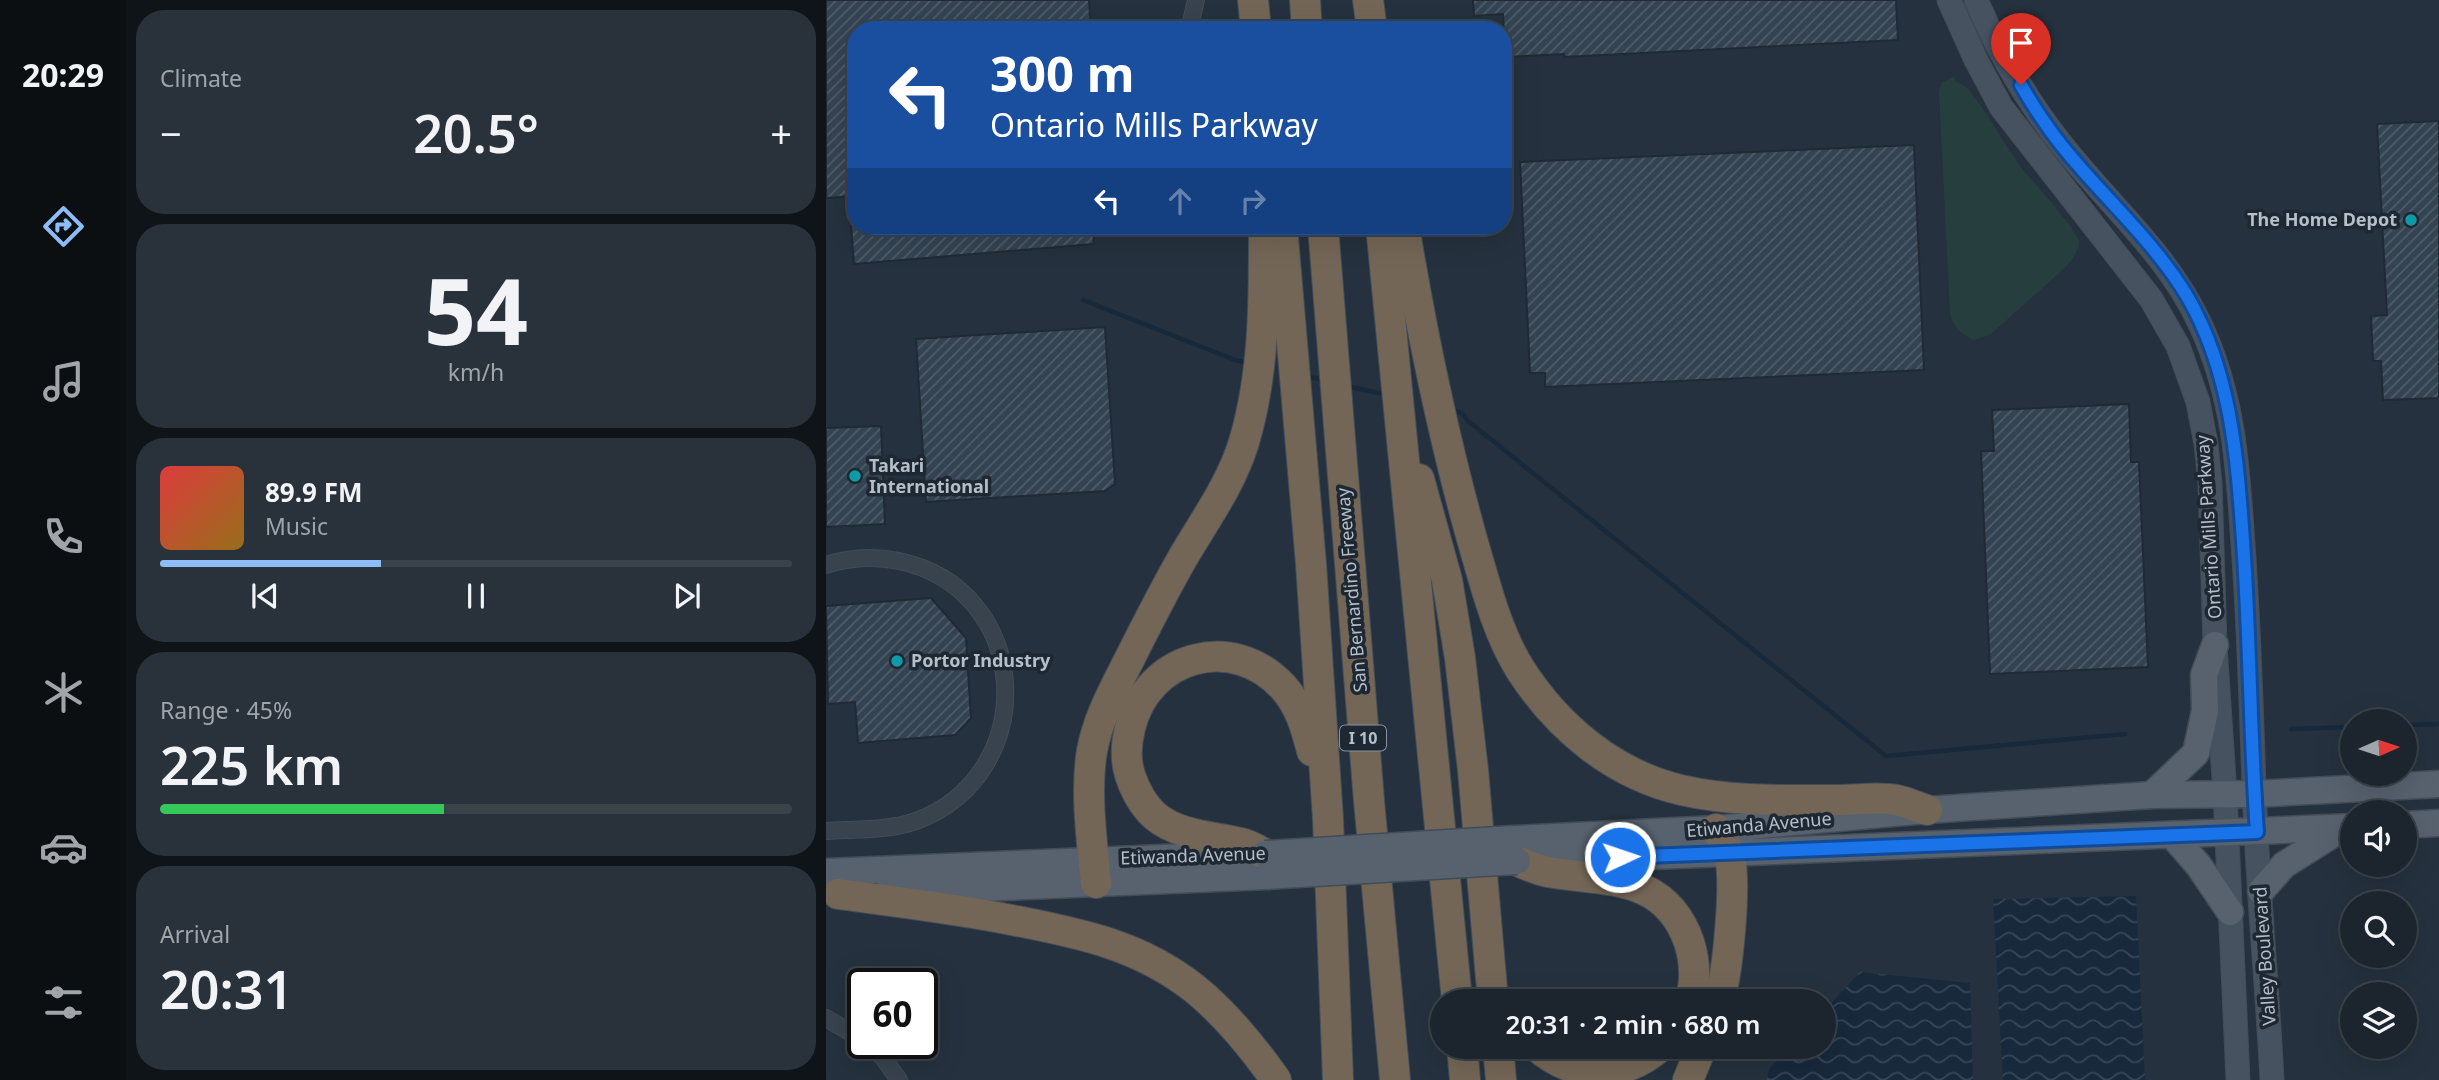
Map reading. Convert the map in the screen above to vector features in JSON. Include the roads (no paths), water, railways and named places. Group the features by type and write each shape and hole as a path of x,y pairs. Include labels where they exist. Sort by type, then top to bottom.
{"highway":[{"path":"1253,0 1255,21"},
{"path":"1262,0 1263,21"},
{"path":"1305,0 1306,21"},
{"path":"1357,0 1359,21"},
{"path":"1368,0 1371,21"},
{"path":"1095,872 1090,781 1092,752 1100,720 1152,613 1215,507 1244,443 1261,365 1264,235"},
{"path":"1283,235 1311,564 1328,844 1338,1080"},
{"name":"San Bernardino Freeway","path":"1324,235 1368,801 1385,953 1395,1080"},
{"path":"1382,235 1456,989"},
{"path":"1406,235 1420,321 1464,510 1501,631 1519,668 1540,698 1566,726 1595,750 1648,780 1678,789 1755,800 1896,799 1927,810"},
{"path":"1398,395 1447,580 1460,658 1472,757 1492,989"},
{"path":"1266,865 1245,843 1179,830 1168,824 1154,815 1133,783 1126,760 1126,748 1136,709 1141,698 1156,680 1177,666 1207,657 1241,660 1272,676 1284,688 1304,723 1314,757 1321,827 1328,844"},
{"path":"1721,989 1727,956 1731,882 1722,841"},
{"path":"1516,850 1545,871 1617,880 1640,888 1661,901 1679,921 1691,948 1694,978 1692,989"},
{"path":"830,887 1077,932 1135,952 1193,987 1220,1011 1247,1040 1276,1080"},
{"path":"1486,917 1501,989"},
{"path":"1463,1059 1465,1080"},
{"path":"1499,1059 1501,1080"},
{"path":"1552,1059 1593,1072 1613,1071 1640,1059"},
{"path":"1688,1080 1697,1059"}],"main road":[{"name":"Ontario Mills Parkway","path":"1949,0 2001,107 2114,250 2169,328 2198,402 2210,483 2226,834"},
{"name":"Ontario Mills Parkway","path":"1976,0 1990,32 2045,122 2159,257 2187,297 2205,335 2231,417 2238,469 2247,594 2257,832"},
{"path":"2210,483 2225,489 2228,494 2234,576 2247,594"},
{"path":"2152,794 2196,753 2205,711 2204,675 2216,645"},
{"name":"Etiwanda Avenue","path":"1722,841 1927,810 2152,794 2254,794 2439,784"},
{"path":"2417,824 2439,823"},
{"name":"Etiwanda Avenue","path":"830,887 1722,841 2173,836 2340,828"},
{"name":"Valley Boulevard","path":"2257,832 2272,1080"},
{"path":"2261,891 2284,865 2340,832"},
{"name":"Valley Boulevard","path":"2226,834 2238,1080"},
{"path":"2173,836 2199,866 2230,912"}],"street":[{"path":"1191,21 1196,0"},
{"path":"826,565 860,557 884,558 913,564 940,576 962,592 981,612 1002,657 1006,680 1006,703 997,743 987,763 972,783 952,801 933,814 904,824 826,831"},
{"path":"826,1018 847,1030"},
{"path":"884,1059 899,1080"}],"water":[{"path":"2136,896 2145,1080 2003,1080 1993,899"},
{"path":"1860,972 1970,983 1973,1080 1767,1080 1769,1069 1779,1059 1836,1059 1836,998"}],"waterway":[{"path":"1083,300 1235,360 1249,363"},
{"path":"1305,376 1324,380"},
{"path":"1346,386 1388,395"},
{"path":"1451,410 1462,413 1468,421 1886,756 2125,734"},
{"path":"2417,725 2439,724"},
{"path":"2291,729 2340,727"}],"place":[{"name":"The Home Depot","path":"2411,220"},
{"name":"Takari International","path":"855,476"},
{"name":"Portor Industry","path":"897,661"}]}
